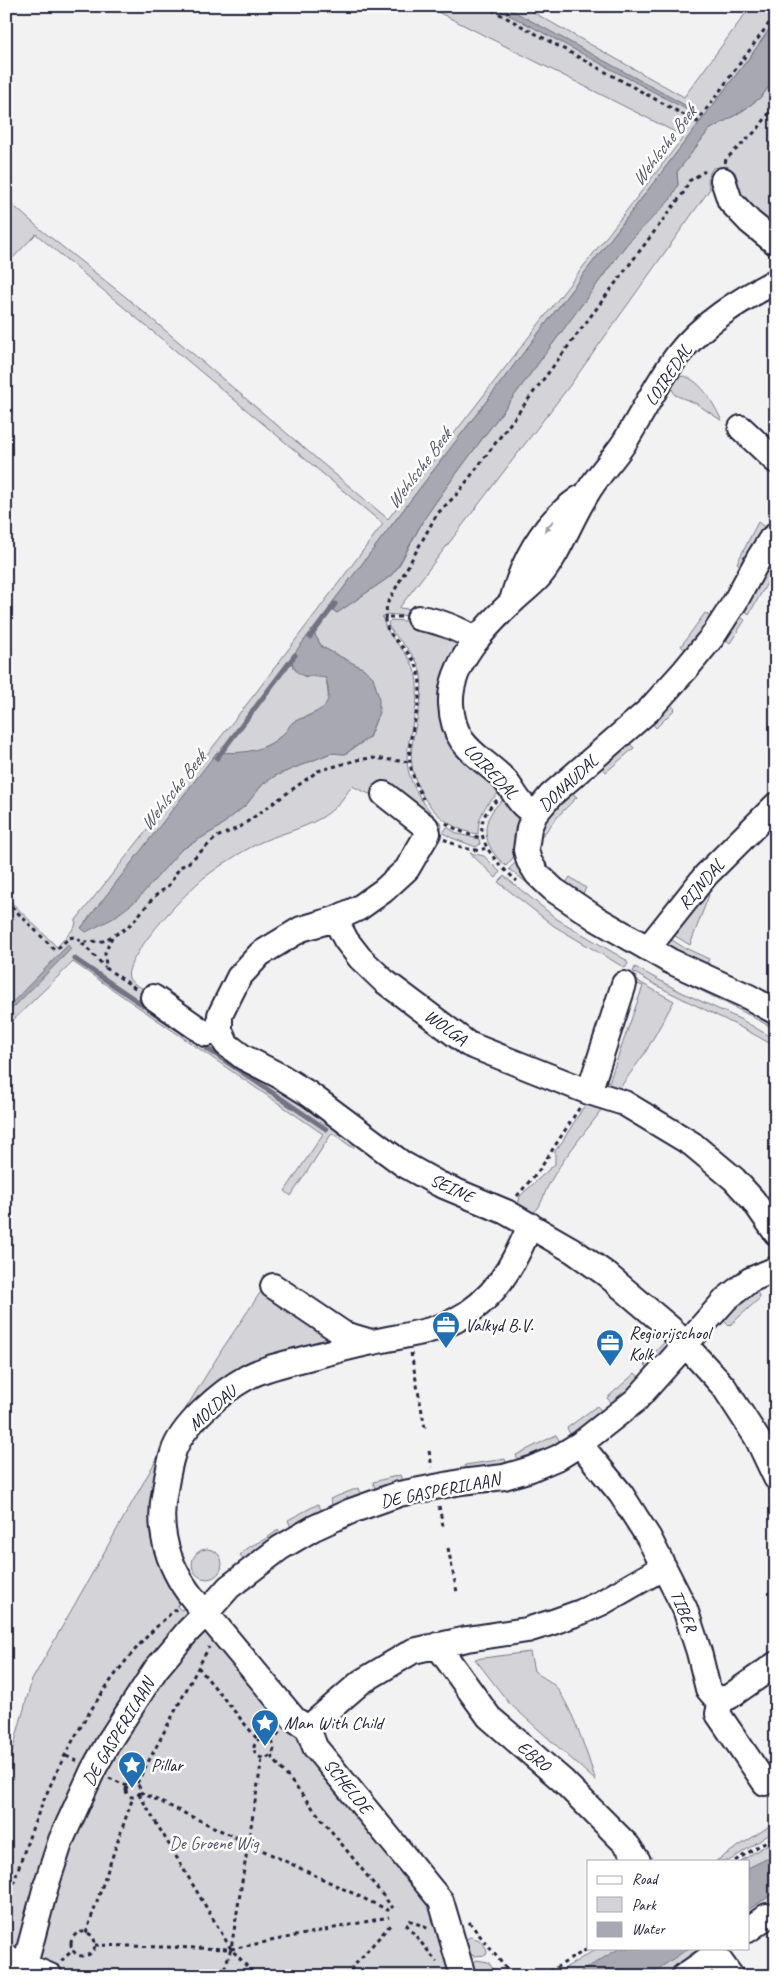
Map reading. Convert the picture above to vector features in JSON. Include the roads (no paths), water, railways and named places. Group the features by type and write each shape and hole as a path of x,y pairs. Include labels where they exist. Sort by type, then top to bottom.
{"street":[{"path":"723,180 730,201 750,222 776,243"},
{"name":"LOIREDAL","path":"536,814 523,805 514,790 503,778 465,747 454,722 451,703 453,684 460,663 477,640 512,601 518,578 534,546 562,510 586,495 622,446 677,356 697,334 729,308 776,281"},
{"path":"741,428 776,461"},
{"name":"DONAUDAL","path":"776,535 771,538 735,602 713,636 685,670 649,710 552,795 536,814 529,828 526,850 529,861 537,874 554,890 597,919 670,961 749,997 776,1012"},
{"path":"419,618 458,628 477,640"},
{"path":"153,997 206,1034 220,1030 220,1015 226,1000 239,977 260,954 300,929 359,908 383,891 407,869 428,833 426,827 384,794"},
{"name":"RIJNDAL","path":"648,948 706,875 766,828 776,805"},
{"name":"WOLGA","path":"335,918 351,946 384,981 468,1044 589,1092 624,1103 692,1144 734,1180 775,1228"},
{"path":"589,1092 624,984"},
{"name":"SEINE","path":"220,1030 226,1044 243,1056 309,1094 403,1164 439,1184 506,1212 530,1225 572,1250 606,1274 671,1329 724,1387 757,1438 776,1478"},
{"name":"MOLDAU","path":"212,1621 191,1598 177,1576 171,1565 163,1534 162,1503 173,1451 191,1423 216,1399 246,1378 282,1365 371,1342 432,1329 454,1321 492,1293 506,1275 519,1253 530,1225"},
{"name":"DE GASPERILAAN","path":"18,1966 61,1840 93,1770 108,1743 156,1669 188,1631 212,1621 229,1587 254,1567 314,1528 344,1514 399,1494 461,1482 497,1479 531,1469 559,1457 580,1444 636,1400 686,1347 726,1299 750,1280 776,1269"},
{"name":"MOLDAU","path":"273,1286 344,1334 371,1342"},
{"name":"TIBER","path":"580,1444 630,1506 664,1567 685,1608 708,1689 714,1696 721,1699"},
{"path":"308,1728 361,1682 414,1651 437,1645 527,1630 581,1612 664,1567"},
{"name":"SCHELDE","path":"212,1621 294,1719 308,1728 315,1747 441,1901 453,1972"},
{"name":"EBRO","path":"437,1645 488,1717 562,1780 628,1846 637,1860"},
{"path":"765,1783 718,1714 721,1699 729,1697 776,1664"},
{"path":"684,1976 717,1953 720,1961 731,1976"},
{"path":"18,1966 50,1976"}],"water":[{"path":"490,6 504,6 694,110 693,113 521,21"},
{"path":"776,20 776,78 761,97 741,112 709,130 677,172 678,185 670,200 626,245 445,489 424,519 396,570 385,580 337,613 329,607 752,54"},
{"path":"312,630 322,647 364,669 373,677 379,698 379,712 369,737 345,754 331,753 275,776 263,784 246,805 218,828 181,850 137,900 112,919 86,932 81,928 217,752 236,753 262,748 278,739 292,723 317,712 328,700 326,678 299,674 293,666 291,658"},
{"path":"68,945 71,949 6,1015 6,1009"},
{"path":"766,1859 776,1861 776,1892 750,1909 750,1867"},
{"path":"617,1950 686,1950 648,1976 577,1976 580,1972"}],"waterway":[{"name":"Wehlsche Beek","path":"310,637 335,604"},
{"name":"Wehlsche Beek","path":"217,758 295,655"},
{"path":"75,959 326,1129"}],"place":[{"name":"Valkyd B.V.","path":"446,1349"},
{"name":"Regiorijschool Kolk","path":"610,1367"},
{"name":"Man With Child","path":"265,1747"},
{"name":"Pillar","path":"132,1789"}],"park label":[{"name":"De Groene Wig","path":"214,1843"}]}
